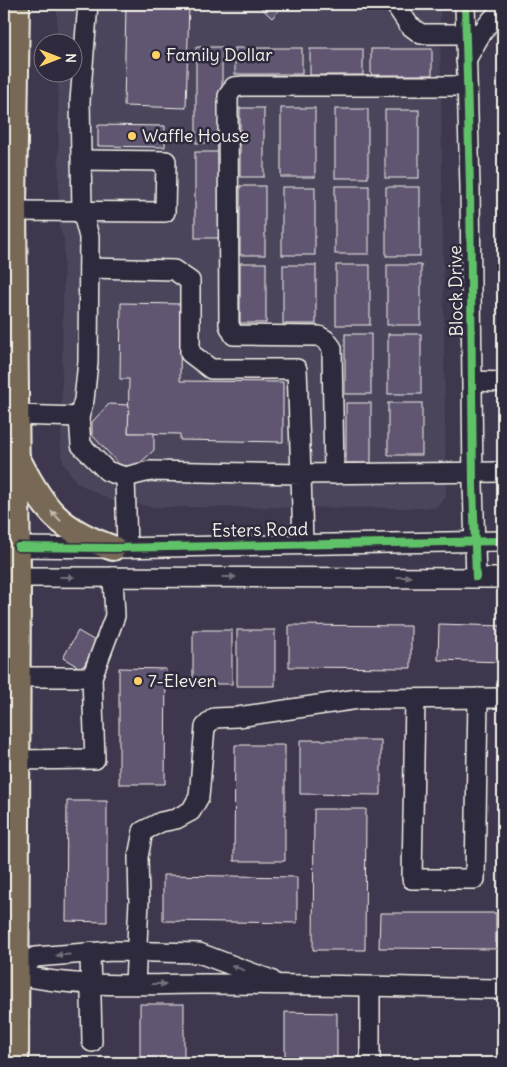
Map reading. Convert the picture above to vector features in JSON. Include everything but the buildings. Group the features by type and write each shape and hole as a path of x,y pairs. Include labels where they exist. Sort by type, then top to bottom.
{"main road":[{"path":"16,1063 10,975 17,678 11,548 17,456 10,208 17,4"},
{"path":"17,456 34,490 65,526 89,540 120,548"}],"street":[{"path":"88,4 80,101 82,210 89,237 88,362 84,400 79,417 81,445 107,471 126,477 150,471 301,474 503,472"},
{"path":"395,4 409,25 421,34 465,34"},
{"name":"Block Drive","path":"464,4 470,187 476,577"},
{"path":"466,61 480,36 496,14 503,10"},
{"path":"334,474 332,348 326,340 319,336 234,335 229,325 228,96 234,87 243,86 467,86"},
{"path":"10,208 165,212 166,161 82,160"},
{"path":"89,268 174,270 190,281 190,353 211,369 297,369 303,544"},
{"path":"472,381 503,382"},
{"path":"16,415 79,417"},
{"path":"120,548 126,477"},
{"name":"Esters Road","path":"11,548 120,548 503,541"},
{"path":"11,577 503,578"},
{"path":"16,760 95,759 92,677 115,616 113,577"},
{"path":"17,678 92,677"},
{"path":"415,699 412,879 475,879 478,698"},
{"path":"135,984 139,901 138,857 143,831 161,822 176,819 191,811 199,797 205,727 214,718 238,717 358,700 503,698"},
{"path":"90,953 92,1042"},
{"path":"10,975 35,957 90,953 199,953 284,985"},
{"path":"10,975 43,981 91,983 503,989"},
{"path":"370,987 370,1063"}],"shaded area":[{"path":"57,4 440,4 446,497 435,508 152,507 110,500 76,482 63,463 61,447 64,239 59,228 58,82 82,82 82,32 57,32"}],"cycle path":[{"path":"465,4 476,577"},
{"path":"18,547 113,548 503,541"}],"place":[{"name":"Family Dollar","path":"156,55"},
{"name":"Waffle House","path":"132,136"},
{"name":"7-Eleven","path":"138,681"}]}
